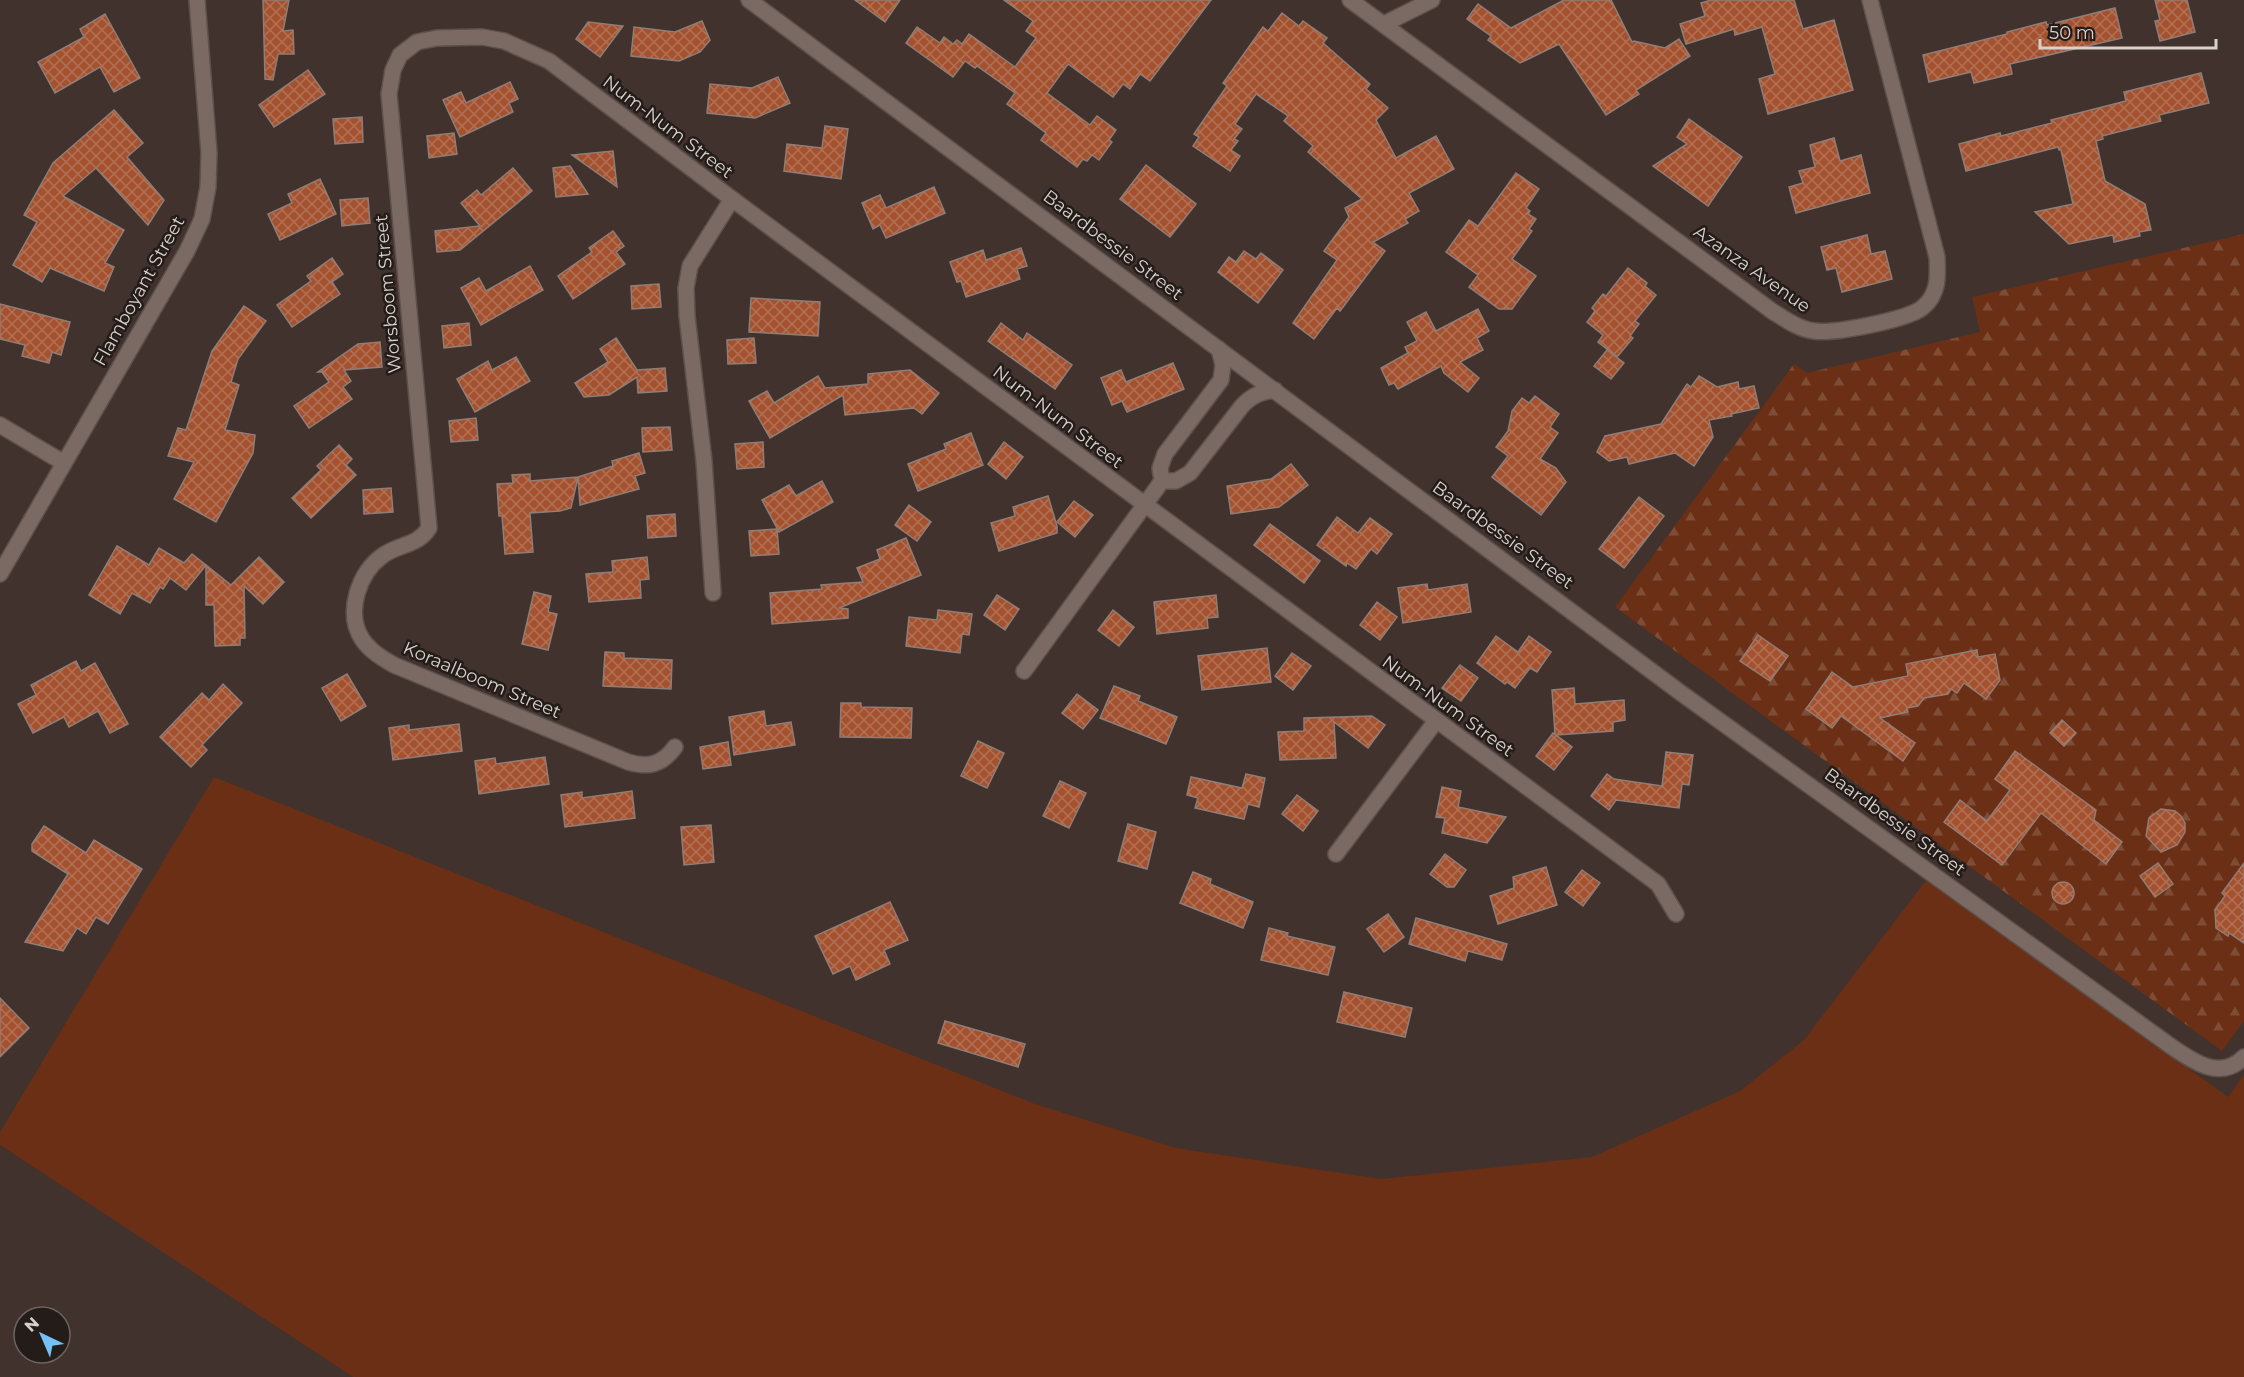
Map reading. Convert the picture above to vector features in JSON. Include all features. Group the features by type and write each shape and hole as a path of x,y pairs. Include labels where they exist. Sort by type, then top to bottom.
{"street":[{"name":"Flamboyant Street","path":"0,574 187,251 202,219 208,187 209,153 197,0"},
{"name":"Baardbessie Street","path":"749,0 1681,693 2172,1047 2189,1059 2224,1069 2236,1065 2244,1057"},
{"name":"Azanza Avenue","path":"1350,0 1772,311 1803,328 1825,332 1873,325 1922,308 1932,296 1938,282 1937,257 1870,0"},
{"path":"1384,24 1432,0"},
{"name":"Num-Num Street","path":"393,70 400,55 417,42 437,38 482,37 504,41 549,61 732,200 1658,884 1676,914"},
{"name":"Worsboom Street","path":"393,70 389,94 429,515"},
{"path":"713,593 704,460 687,316 686,288 690,266 732,200"},
{"path":"1024,671 1162,481 1160,468 1165,454 1221,380 1223,365 1219,349"},
{"path":"1162,481 1176,481 1190,473 1250,397 1275,390"},
{"path":"0,425 64,463"},
{"name":"Koraalboom Street","path":"429,515 429,528 423,538 383,555 368,569 358,586 355,620 363,642 394,665 641,766 655,764 664,759 675,747"},
{"path":"1336,854 1436,721"}],"green space":[{"path":"2244,234 2244,1021 2222,1051 1615,607 1794,364 1807,373 1980,332 1972,297"},
{"path":"214,777 1035,1104 1176,1148 1381,1179 1592,1157 1740,1091 1804,1040 1927,879 2228,1097 2244,1075 2244,1377 353,1377 0,1145 0,1132"}],"building":[{"path":"263,0 289,0 283,31 293,30 294,54 278,54 273,80 265,79"},
{"path":"855,0 900,0 885,22"},
{"path":"1004,0 1211,0 1150,81 1140,74 1130,89 1123,84 1113,97 1068,64 1047,93 1090,125 1097,116 1116,130 1109,140 1112,142 1099,160 1092,155 1087,161 1083,159 1077,167 1041,140 1046,133 1007,104 1015,93 977,66 975,68 965,61 953,77 906,43 917,27 940,43 944,37 953,44 957,40 962,44 969,34 1015,67 1036,38 1026,31 1033,21"},
{"path":"1564,0 1611,0 1632,42 1665,48 1679,39 1690,56 1636,90 1639,94 1606,115 1559,44 1520,63 1488,40 1491,36 1467,19 1478,4 1511,28"},
{"path":"1711,0 1794,0 1803,29 1834,20 1853,90 1768,114 1759,79 1775,74 1762,27 1735,35 1734,29 1686,44 1680,24 1705,16 1701,3"},
{"path":"2155,0 2187,0 2195,32 2160,41 2155,21 2160,20"},
{"path":"2115,8 2122,38 2010,64 2012,74 1974,83 1971,72 1929,82 1923,55 2046,22 2047,25"},
{"path":"1282,13 1299,26 1303,21 1327,38 1323,43 1370,84 1366,89 1388,108 1376,120 1396,158 1436,136 1454,169 1409,193 1419,211 1405,219 1408,223 1373,242 1385,251 1340,311 1337,308 1314,339 1293,323 1337,260 1324,251 1349,217 1345,208 1362,199 1308,152 1313,146 1284,121 1288,116 1256,94 1235,124 1242,129 1234,139 1238,141 1231,150 1240,156 1230,171 1193,146 1199,137 1194,134 1227,86 1223,83 1263,27 1268,31"},
{"path":"105,14 140,78 114,92 100,67 55,93 38,62 84,37 80,29"},
{"path":"702,21 710,40 700,52 679,61 631,56 634,27 675,32"},
{"path":"588,22 623,26 600,57 576,39"},
{"path":"308,70 325,94 274,127 259,105"},
{"path":"2201,73 2209,103 2159,115 2161,121 2102,136 2103,139 2096,141 2105,181 2145,204 2151,230 2139,232 2140,236 2114,242 2113,235 2069,244 2035,212 2073,204 2061,150 2058,147 1966,171 1959,144 2052,123 2051,120 2126,101 2124,92"},
{"path":"778,77 790,103 755,118 707,113 710,84 752,88"},
{"path":"510,82 518,99 509,103 513,112 460,137 443,100 461,92 466,103"},
{"path":"114,110 143,143 127,157 164,200 148,225 96,168 63,196 124,230 105,263 114,267 104,291 50,268 42,282 13,265 37,222 24,215 53,163"},
{"path":"362,117 363,142 335,144 333,119"},
{"path":"1689,119 1742,157 1708,206 1653,166 1687,144 1677,137"},
{"path":"825,126 848,129 841,179 784,171 787,144 822,148"},
{"path":"454,133 457,154 429,158 427,136"},
{"path":"1834,138 1840,161 1861,155 1870,193 1796,213 1789,187 1803,183 1799,171 1815,167 1810,145"},
{"path":"613,151 617,187 572,155"},
{"path":"1146,165 1196,204 1170,237 1120,199"},
{"path":"570,166 588,194 556,197 553,168"},
{"path":"513,168 532,191 460,250 437,252 435,231 480,226 461,203 477,190 481,195"},
{"path":"1516,173 1539,189 1526,208 1530,211 1528,214 1536,219 1529,229 1532,231 1512,259 1536,276 1512,309 1499,309 1469,287 1478,275 1446,252 1469,220 1478,226"},
{"path":"320,179 336,214 280,240 268,214 292,203 288,194"},
{"path":"934,187 945,213 886,238 880,225 873,229 862,203 880,195 886,208"},
{"path":"368,198 370,223 342,226 340,200"},
{"path":"613,231 624,246 616,252 625,264 573,299 558,276 592,252 589,248"},
{"path":"1867,235 1871,254 1885,251 1892,279 1842,292 1836,268 1827,270 1821,247"},
{"path":"1021,248 1027,266 1017,269 1020,279 966,297 961,281 957,282 950,262 983,250 986,260"},
{"path":"1244,251 1256,259 1261,253 1283,270 1258,303 1218,272 1229,257 1236,262"},
{"path":"332,258 343,274 332,282 340,294 292,327 277,305 311,281 307,276"},
{"path":"530,266 543,290 481,325 461,288 479,278 486,291"},
{"path":"1628,268 1647,283 1645,286 1656,295 1635,321 1639,324 1630,336 1633,338 1617,357 1598,342 1603,335 1587,322 1595,311 1592,308 1603,294 1606,296"},
{"path":"659,284 661,307 632,309 631,286"},
{"path":"751,298 820,302 818,336 749,332"},
{"path":"0,304 70,322 61,355 52,352 49,363 22,356 25,345 0,339"},
{"path":"244,306 266,321 238,359 231,382 239,385 225,430 255,435 253,453 216,522 174,499 194,462 168,456 178,428 186,430 212,351"},
{"path":"1478,309 1489,331 1477,338 1483,350 1460,362 1479,378 1468,392 1444,373 1441,366 1398,389 1394,383 1389,385 1381,368 1408,353 1405,347 1417,341 1407,322 1426,312 1436,331"},
{"path":"469,323 471,345 444,348 442,326"},
{"path":"1001,323 1023,340 1027,333 1072,365 1055,389 988,341"},
{"path":"616,338 637,370 665,368 667,391 638,393 637,377 609,395 584,397 575,383 608,362 600,349"},
{"path":"754,338 756,363 728,364 727,340"},
{"path":"380,342 382,367 344,370 351,381 343,387 352,399 309,428 294,406 329,382 322,372 318,372 358,344"},
{"path":"1607,350 1624,363 1611,379 1594,366"},
{"path":"516,357 530,381 475,412 457,379 488,361 492,370"},
{"path":"1173,363 1184,389 1127,412 1122,401 1112,405 1101,378 1121,370 1126,382"},
{"path":"910,370 939,393 922,414 914,408 845,415 843,395 770,438 749,401 767,391 774,403 818,376 825,388 868,384 868,374"},
{"path":"1699,376 1717,387 1738,382 1739,389 1754,386 1759,408 1709,420 1713,437 1694,466 1675,453 1629,464 1627,457 1609,461 1597,452 1605,436 1661,424 1687,384 1691,387"},
{"path":"1535,396 1559,414 1550,427 1558,433 1540,459 1556,468 1566,482 1541,515 1492,477 1508,456 1496,447 1508,431 1512,411 1522,398 1529,403"},
{"path":"476,418 478,440 451,442 449,421"},
{"path":"670,427 672,450 643,452 642,428"},
{"path":"971,433 983,465 918,491 908,464 946,449 944,444"},
{"path":"763,442 764,467 737,469 735,444"},
{"path":"1004,442 1023,457 1006,479 988,464"},
{"path":"339,445 352,459 346,465 356,475 311,518 292,498 321,470 317,466"},
{"path":"639,453 645,473 635,476 639,489 580,505 578,477 613,466 612,461"},
{"path":"1291,464 1308,485 1279,507 1231,514 1227,486 1271,479"},
{"path":"530,474 530,481 578,477 571,508 530,513 533,552 505,554 497,484 513,483 512,475"},
{"path":"822,481 833,502 779,532 762,500 789,485 796,496"},
{"path":"391,488 393,512 364,514 363,490"},
{"path":"1048,496 1057,533 999,551 991,523 1015,516 1013,507"},
{"path":"1639,497 1664,516 1624,568 1599,549"},
{"path":"1074,501 1093,515 1075,537 1057,522"},
{"path":"909,505 931,522 917,541 895,525"},
{"path":"675,514 676,536 648,538 647,516"},
{"path":"1337,517 1358,533 1370,518 1392,534 1377,554 1371,549 1356,569 1347,563 1346,566 1317,545"},
{"path":"1270,524 1320,561 1304,583 1254,545"},
{"path":"777,529 779,554 751,556 749,531"},
{"path":"906,538 921,575 839,608 848,609 848,618 772,624 770,593 822,589 821,585 863,582 857,568 880,559 877,550"},
{"path":"117,546 149,565 159,548 184,563 192,554 206,565 186,590 170,578 163,589 160,587 150,603 132,593 120,614 89,595"},
{"path":"259,557 284,582 263,604 244,586 245,638 240,638 240,645 215,646 214,605 206,605 206,565 231,585"},
{"path":"647,557 649,579 640,580 641,598 589,602 586,574 613,572 612,561"},
{"path":"1427,584 1428,590 1467,584 1471,612 1403,623 1398,588"},
{"path":"534,592 551,596 548,612 557,614 548,650 522,644"},
{"path":"997,595 1019,609 1005,630 984,615"},
{"path":"1216,595 1218,617 1207,618 1208,628 1157,634 1154,602"},
{"path":"1377,602 1397,617 1380,640 1360,625"},
{"path":"938,610 972,614 969,635 962,634 960,653 906,646 909,617 937,620"},
{"path":"1113,610 1134,627 1119,646 1098,630"},
{"path":"1758,635 1788,656 1770,681 1740,661"},
{"path":"1496,636 1518,652 1529,636 1551,652 1537,672 1530,668 1515,688 1507,682 1505,684 1477,663"},
{"path":"1267,648 1271,682 1202,690 1198,656"},
{"path":"1977,650 1978,657 1995,654 2000,680 1986,699 1964,683 1957,693 1951,689 1948,694 1924,698 1918,706 1907,708 1908,712 1880,718 1915,743 1903,761 1841,716 1832,728 1806,709 1832,672 1853,687 1908,676 1906,664"},
{"path":"605,652 624,653 624,658 672,660 671,689 603,686"},
{"path":"1292,653 1311,666 1293,690 1275,676"},
{"path":"76,661 81,671 95,663 128,724 110,733 98,711 69,727 64,717 33,733 18,704 36,695 31,685"},
{"path":"1460,665 1478,678 1461,701 1442,688"},
{"path":"347,674 366,706 341,721 322,688"},
{"path":"223,684 242,703 202,745 207,750 191,767 160,737 202,693 209,700"},
{"path":"1114,686 1140,696 1138,701 1177,717 1166,744 1100,718"},
{"path":"1574,688 1575,704 1624,700 1625,720 1613,722 1613,731 1556,735 1572,747 1554,770 1536,756 1553,733 1555,734 1552,690"},
{"path":"1077,694 1098,710 1083,729 1062,713"},
{"path":"841,703 861,703 861,707 912,708 911,738 840,737"},
{"path":"764,711 766,726 791,722 795,745 734,755 729,717"},
{"path":"1372,716 1385,725 1368,748 1334,722 1336,758 1280,760 1278,732 1304,731 1304,718"},
{"path":"2062,720 2076,733 2064,746 2050,733"},
{"path":"459,724 462,751 393,760 389,728 409,725 409,730"},
{"path":"978,741 1004,753 987,788 961,776"},
{"path":"728,742 731,765 703,769 700,747"},
{"path":"2015,751 2096,810 2094,820 2122,842 2106,864 2041,813 2002,865 1944,822 1960,800 1987,821 2010,790 1995,779"},
{"path":"1666,752 1693,755 1689,785 1682,784 1679,808 1616,800 1609,810 1591,796 1607,774 1614,779 1662,786"},
{"path":"545,757 549,784 479,794 475,761 495,758 496,764"},
{"path":"1246,774 1265,778 1259,807 1248,804 1244,819 1195,808 1198,798 1187,795 1191,777 1242,788"},
{"path":"1060,781 1086,793 1069,828 1043,816"},
{"path":"1442,787 1461,791 1458,807 1506,817 1487,843 1442,833 1445,818 1436,817"},
{"path":"632,791 635,818 565,827 561,795 582,792 582,798"},
{"path":"1297,795 1318,811 1303,831 1282,814"},
{"path":"2161,809 2175,811 2181,816 2185,823 2185,832 2177,845 2161,852 2146,836 2149,818"},
{"path":"1128,824 1156,832 1147,869 1118,861"},
{"path":"711,825 714,862 684,865 681,827"},
{"path":"44,826 86,853 94,840 142,869 108,924 96,917 86,934 77,928 63,951 25,942 68,874 32,851 32,844"},
{"path":"1445,854 1466,870 1454,887 1447,887 1430,874"},
{"path":"2158,863 2173,884 2155,897 2140,876"},
{"path":"2244,863 2244,943 2216,928 2215,910 2225,896 2222,893"},
{"path":"1546,867 1557,905 1498,924 1490,896 1514,888 1513,877"},
{"path":"1582,870 1600,883 1583,906 1565,892"},
{"path":"1193,872 1211,879 1210,884 1253,902 1243,928 1180,903"},
{"path":"2059,882 2067,882 2074,889 2074,897 2067,904 2059,904 2052,897 2052,889"},
{"path":"890,902 908,940 884,950 890,964 856,980 850,966 833,974 815,936"},
{"path":"1388,914 1404,937 1384,952 1367,929"},
{"path":"1416,918 1507,944 1502,960 1468,951 1465,961 1409,944"},
{"path":"1269,928 1288,933 1287,936 1335,947 1328,975 1261,960"},
{"path":"1344,992 1412,1008 1405,1037 1337,1022"},
{"path":"0,998 29,1028 0,1057"},
{"path":"945,1021 1025,1044 1018,1067 938,1043"}]}
